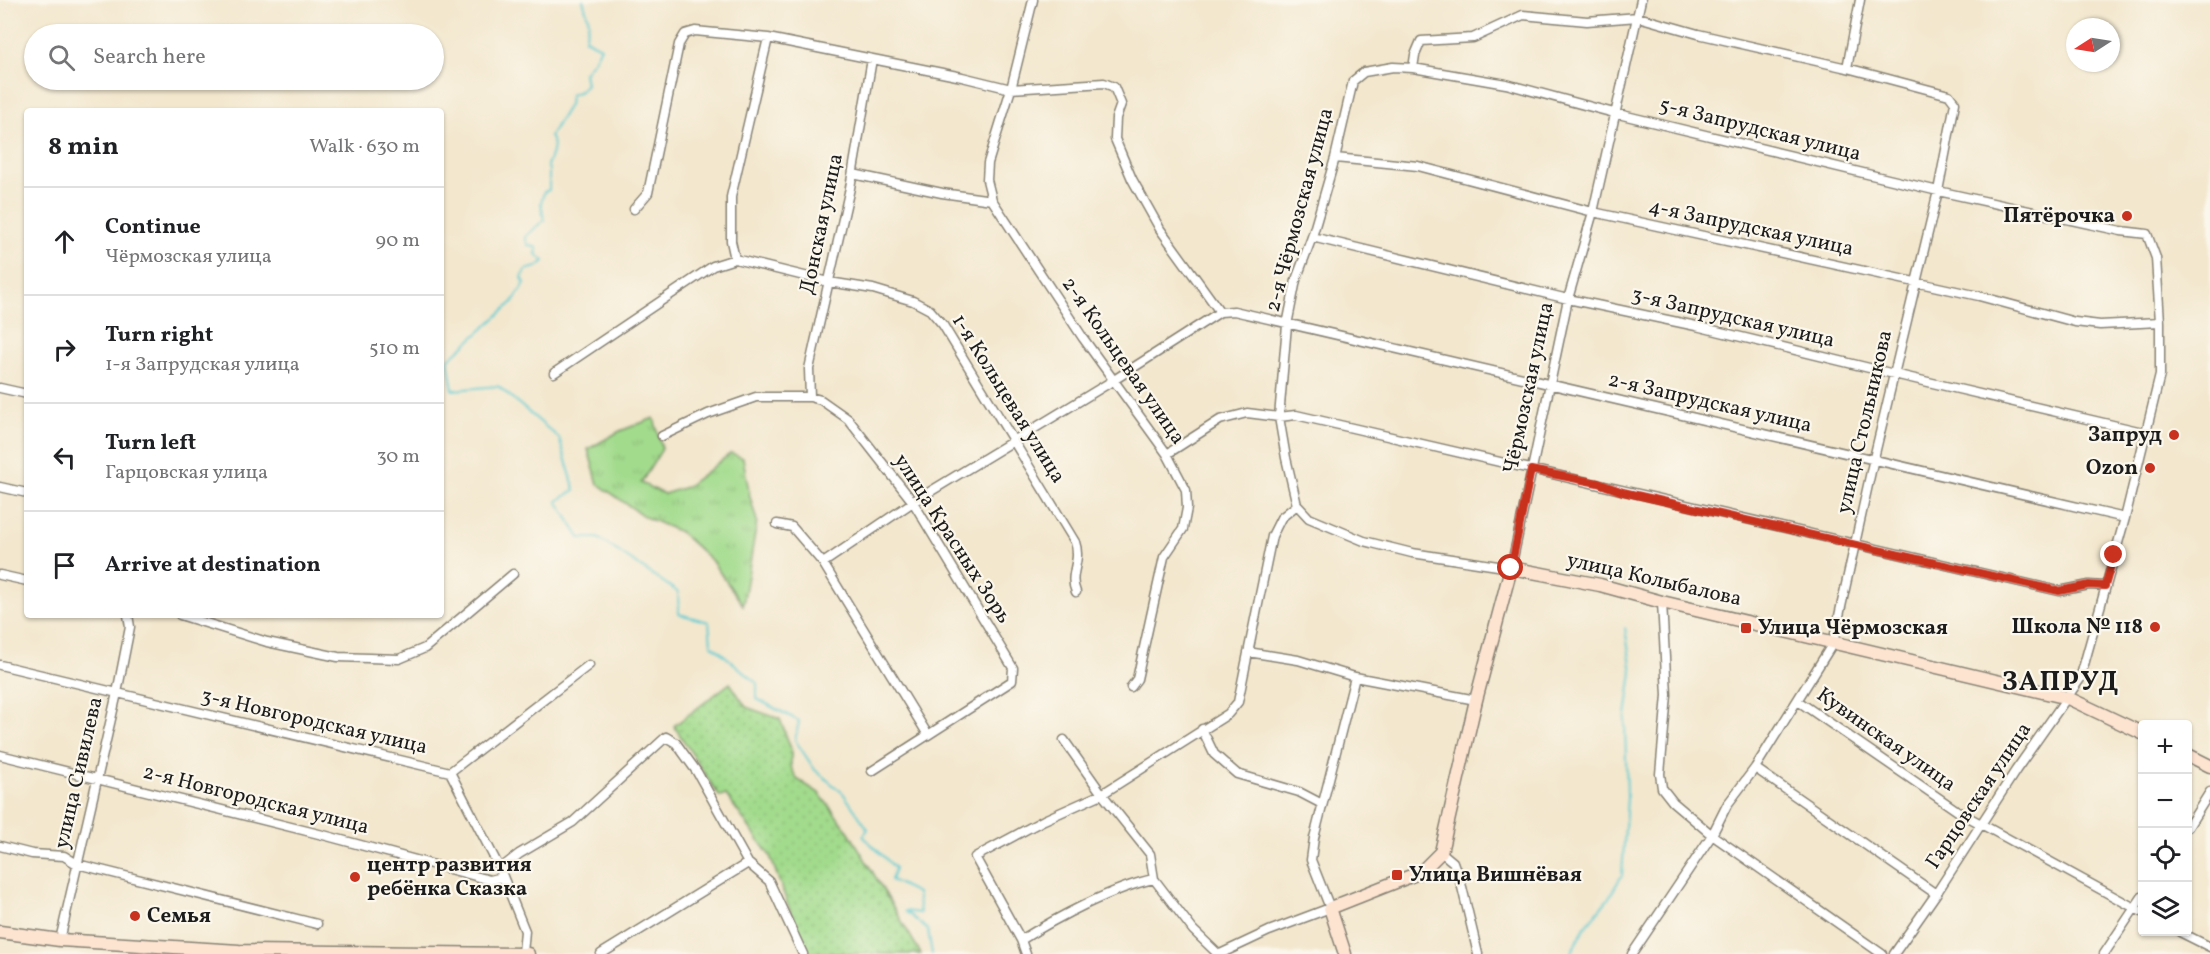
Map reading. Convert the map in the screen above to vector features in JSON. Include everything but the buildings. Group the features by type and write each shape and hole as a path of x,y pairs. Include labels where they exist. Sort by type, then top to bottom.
{"street":[{"path":"853,174 942,194 992,200 987,180 988,163 1011,89 1033,0"},
{"name":"Чёрмозская улица","path":"1441,852 1476,700 1511,568 1568,299 1593,212 1641,0"},
{"path":"1413,68 1421,41 1473,38 1523,15 1587,21 1638,17 1698,34 1847,68 1860,0"},
{"path":"634,209 648,193 679,44 685,34 695,31 768,38 1011,89 1104,83 1114,87 1121,104 1116,118 1115,139 1132,178 1160,229 1220,312 1114,380 913,502 823,563"},
{"path":"554,374 713,266 735,259 730,241 731,197 768,38"},
{"name":"Донская улица","path":"810,397 809,369 853,174 872,59"},
{"name":"5-я Запрудская улица","path":"1364,72 1393,67 1413,68 1506,84 1614,113 1938,191 2121,231 2147,234"},
{"name":"улица Стольникова","path":"1632,954 1712,835 1727,805 1755,768 1833,643 1938,191 1955,108 1953,98 1949,95 1847,68"},
{"name":"2-я Чёрмозская улица","path":"1297,505 1279,417 1287,325 1296,280 1312,237 1335,158 1353,81 1364,72"},
{"name":"4-я Запрудская улица","path":"1335,158 1418,166 1593,212 1978,296 2075,322 2100,326 2160,322"},
{"name":"2-я Кольцевая улица","path":"992,200 1083,338 1167,454 1186,490 1187,508 1183,529 1164,557 1137,679 1131,687"},
{"name":"Гарцовская улица","path":"1894,954 1936,894 2016,770 2080,679 2125,518 2160,375 2160,322 2156,258 2147,234"},
{"name":"3-я Запрудская улица","path":"1312,237 2146,433"},
{"name":"1-я Кольцевая улица","path":"735,259 829,282 873,289 913,301 930,310 943,325 1075,542 1078,559 1072,584 1076,592"},
{"name":"2-я Запрудская улица","path":"1220,312 1234,311 1287,325 1303,326 2125,518"},
{"path":"0,387 24,393"},
{"name":"улица Красных Зорь","path":"662,436 718,410 756,397 810,397 821,400 848,418 913,502 1013,668 1012,681 928,735"},
{"path":"1167,454 1220,420 1247,413 1279,417 1296,415 2059,591 2089,585 2105,586"},
{"path":"0,487 24,491"},
{"path":"1026,954 1021,940 975,857 1044,820 1102,794 1228,714 1238,702 1272,536 1281,518 1297,505"},
{"name":"улица Колыбалова","path":"1297,505 1310,518 1364,541 1413,553 1485,562 1599,585 2068,698 2138,732"},
{"path":"777,524 792,527 823,563 928,735 872,771"},
{"path":"190,618 267,642 338,657 399,659 425,648 513,574"},
{"path":"0,575 24,580"},
{"path":"1662,602 1667,695 1660,774 1662,788 1673,802 1712,835 1882,954"},
{"name":"улица Сивилева","path":"60,939 117,693 130,627 128,618"},
{"path":"1248,652 1298,660 1355,677 1476,700"},
{"name":"3-я Новгородская улица","path":"0,665 450,772 589,665"},
{"path":"1345,954 1311,860 1322,804 1355,677"},
{"name":"Кувинская улица","path":"1798,701 1959,812 2138,909"},
{"path":"1202,729 1214,754 1237,774 1299,792 1322,804"},
{"path":"501,873 519,854 573,822 666,737 676,743 698,772 748,863 769,881 803,954"},
{"path":"1064,740 1102,794 1150,854 1154,879 1193,930 1219,954 1269,931 1421,872 1441,852 1454,862 1478,954"},
{"name":"2-я Новгородская улица","path":"0,755 327,836 490,880 501,873"},
{"path":"2192,757 2210,766"},
{"path":"1755,768 1936,894"},
{"path":"0,932 60,939 239,952 526,953 525,931 501,873 450,772"},
{"path":"2192,819 2210,792"},
{"path":"0,846 32,854 64,856 77,864 317,924"},
{"path":"601,954 748,863"},
{"path":"1021,940 1043,926 1086,905 1138,882 1154,879"},
{"path":"2104,954 2138,911"},
{"path":"2188,936 2210,947"}],"green space":[{"path":"654,418 662,449 641,483 664,494 686,487 731,453 743,458 757,521 743,605 711,560 680,532 645,517 598,484 588,449 620,431"},
{"path":"730,683 746,707 780,719 791,749 791,767 797,779 819,793 849,832 921,954 806,954 770,856 726,795 719,796 674,726"}],"waterway":[{"path":"583,0 589,21 585,39 601,47 584,73 586,84 580,91 570,95 569,105 550,136 553,147 547,165 549,190 544,192 541,203 544,220 525,237 528,245 537,248 536,254 544,261 537,267 525,270 522,278 525,283 513,302 448,360 453,390 498,386 559,438 575,490 557,501 580,538 598,538 678,592 679,614 709,622 711,644 757,683 757,699 799,721 795,740 815,770 843,793 868,829 863,836 895,868 891,880 917,893 920,913 905,911 928,930 932,954"},
{"path":"1570,954 1585,927 1608,899 1622,875 1627,797 1625,723 1632,672 1625,628"}],"place":[{"name":"Пятёрочка","path":"2127,216"},
{"name":"Запруд","path":"2174,435"},
{"name":"Ozon","path":"2150,468"},
{"name":"Школа № 118","path":"2155,627"},
{"name":"Улица Чёрмозская","path":"1746,628"},
{"name":"Улица Вишнёвая","path":"1397,875"},
{"name":"центр развития ребёнка Сказка","path":"355,877"},
{"name":"Семья","path":"135,916"}],"district":[{"name":"ЗАПРУД","path":"2061,683"}],"route":[{"path":"1511,568 1531,470 1598,483 1623,492 2059,591 2089,585 2105,586 2114,555"}]}
